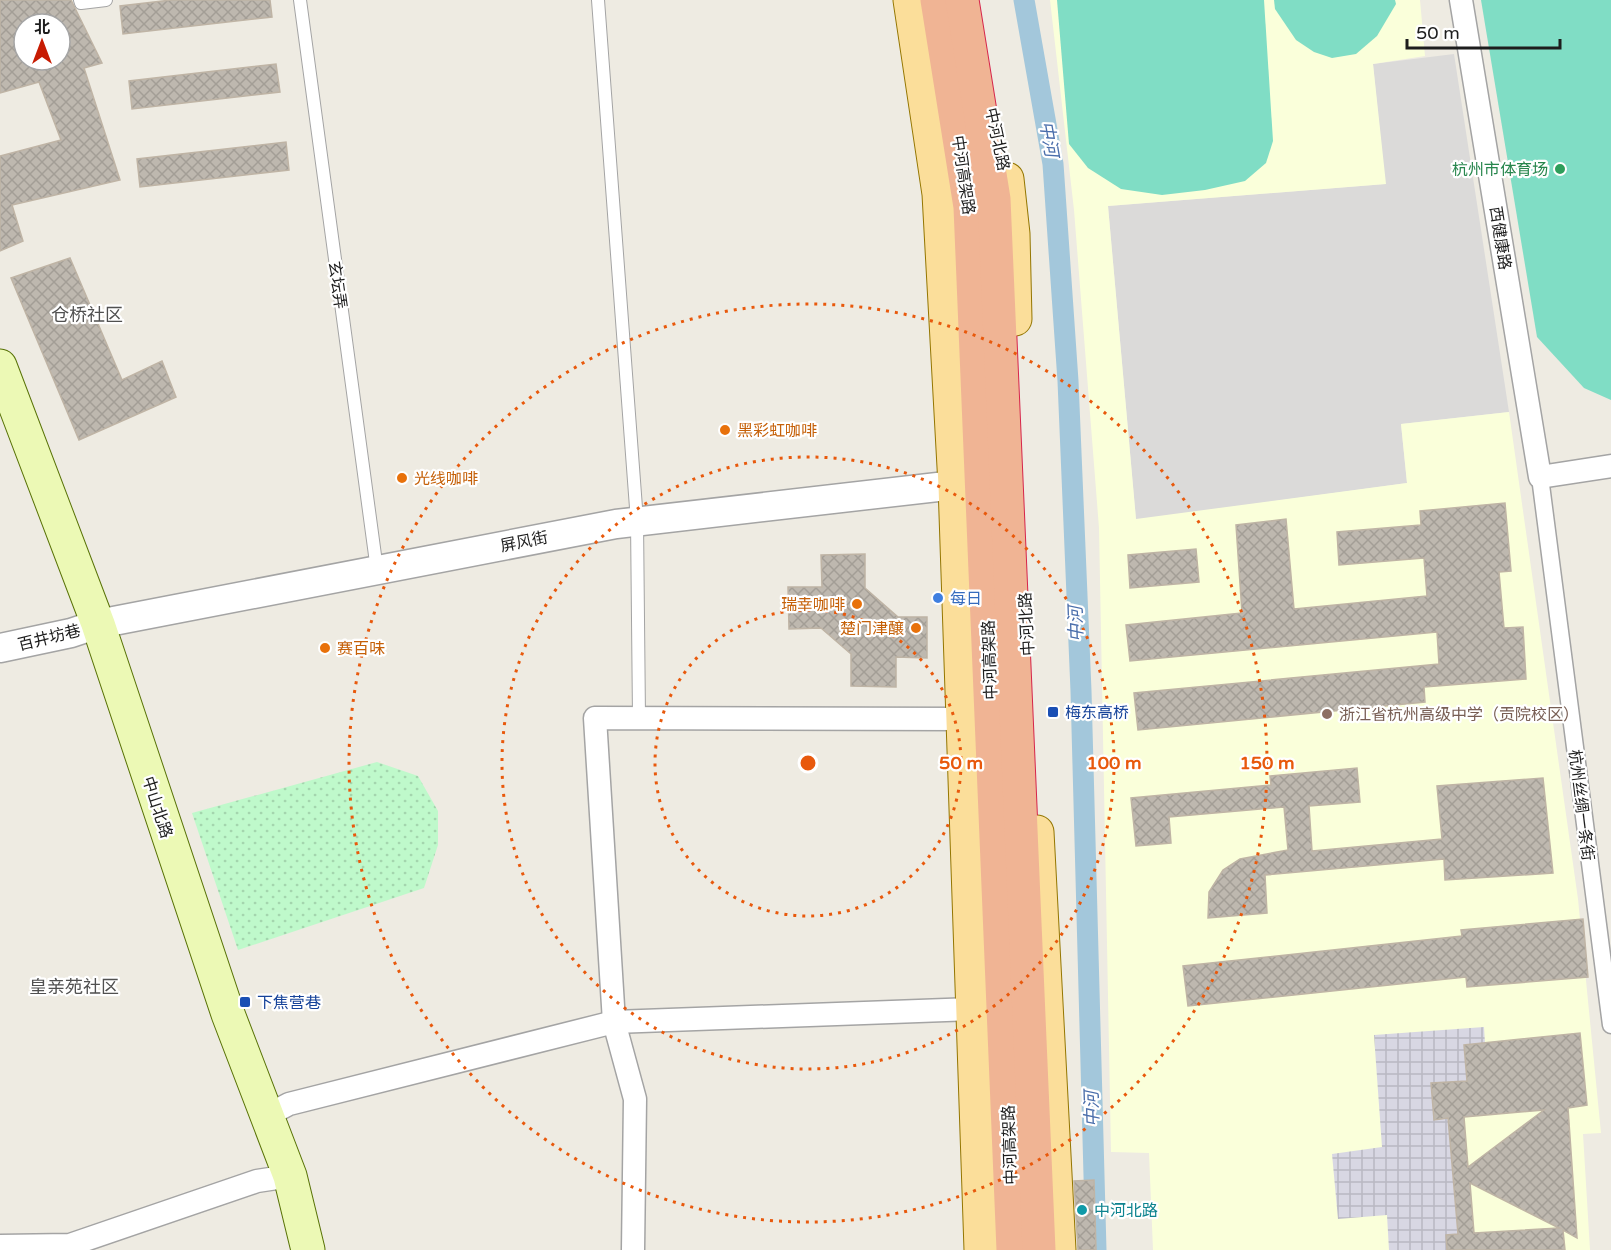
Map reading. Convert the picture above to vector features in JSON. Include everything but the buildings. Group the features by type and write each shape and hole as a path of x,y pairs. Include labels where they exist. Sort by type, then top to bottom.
{"highway":[{"name":"中河高架路","path":"937,0 970,207 1013,1250"},
{"name":"中河高架路","path":"962,0 994,199 1039,1250"}],"main road":[{"path":"910,0 939,194 955,485 981,1250"},
{"name":"中河北路","path":"975,0 994,122 1007,180 1013,234 1019,479 1059,1250"},
{"name":"中山北路","path":"0,366 98,624 228,1014 290,1176 308,1250"}],"street":[{"name":"西健康路","path":"1461,0 1540,477"},
{"path":"1540,477 1611,466"},
{"name":"杭州丝绸一条街","path":"1540,477 1611,1025"},
{"name":"屏风街","path":"98,624 615,524 955,485"},
{"name":"百井坊巷","path":"0,648 71,633 98,624"},
{"path":"633,1250 635,1099 614,1022 595,718 963,719"},
{"path":"268,1116 289,1104 614,1022 973,1009"},
{"path":"0,1246 70,1245 257,1181 290,1176"}],"lane":[{"path":"80,0 81,3 106,0"},
{"name":"玄坛弄","path":"300,0 377,570"},
{"path":"598,0 637,521 639,718"}],"shaded area":[{"name":"浙江省杭州高级中学（贡院校区）","path":"1050,0 1420,0 1425,56 1373,64 1386,184 1108,206 1136,519 1407,483 1401,424 1509,412 1578,899 1601,1133 1583,1134 1590,1250 1153,1250 1149,1153 1111,1152 1099,528 1074,210"},
{"path":"1454,54 1509,412 1401,424 1407,483 1136,520 1108,206 1385,184 1373,64"},
{"path":"1484,1027 1485,1044 1464,1045 1467,1081 1431,1084 1434,1119 1448,1118 1458,1234 1447,1250 1389,1250 1387,1215 1338,1219 1332,1154 1382,1147 1374,1035"}],"green space":[{"path":"1057,0 1264,0 1273,141 1266,163 1245,181 1205,190 1162,195 1121,189 1088,168 1069,144"},
{"path":"1274,0 1395,0 1396,4 1377,36 1356,54 1332,58 1314,52 1296,40 1275,9"},
{"name":"杭州市体育场","path":"1481,0 1611,0 1611,400 1584,388 1537,337"},
{"path":"377,762 418,776 438,811 438,845 424,888 238,950 192,813"}],"waterway":[{"name":"中河","path":"1024,0 1053,164 1068,381 1081,691 1096,1250"}],"place":[{"name":"杭州市体育场","path":"1560,169"},
{"name":"黑彩虹咖啡","path":"725,430"},
{"name":"光线咖啡","path":"402,478"},
{"name":"每日","path":"938,598"},
{"name":"瑞幸咖啡","path":"857,604"},
{"name":"楚门津醸","path":"916,628"},
{"name":"赛百味","path":"325,648"},
{"name":"梅东高桥","path":"1053,712"},
{"name":"浙江省杭州高级中学（贡院校区）","path":"1327,714"},
{"name":"下焦营巷","path":"245,1002"},
{"name":"中河北路","path":"1082,1210"}],"district":[{"name":"仓桥社区","path":"87,315"},
{"name":"皇亲苑社区","path":"74,987"}]}
